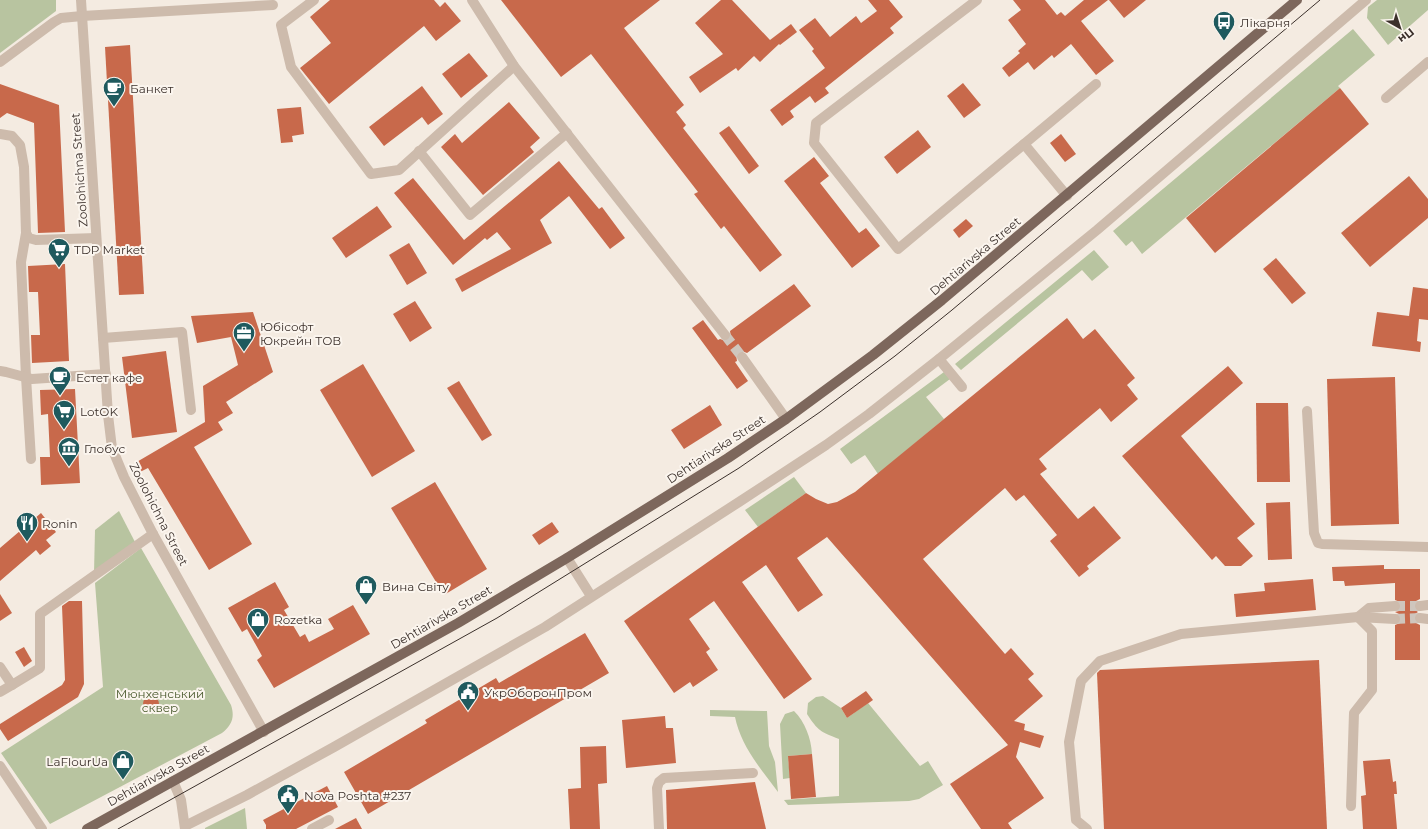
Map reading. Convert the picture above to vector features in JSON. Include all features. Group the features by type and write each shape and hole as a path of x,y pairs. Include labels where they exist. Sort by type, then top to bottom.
{"main road":[{"name":"Dehtiarivska Street","path":"87,829 458,623 567,558 728,458 786,419 936,305 1067,196 1291,2"}],"street":[{"name":"Zoolohichna Street","path":"81,0 96,238 112,448 124,477 153,534 264,732"},
{"path":"205,8 222,0"},
{"path":"314,0 281,26 291,67 370,174 398,170 514,66"},
{"path":"472,0 514,66 725,334"},
{"path":"977,0 816,123 814,143 898,249 1096,84"},
{"path":"173,781 180,800 185,827 334,747 545,627 591,596 740,502 826,445 869,414 939,359 1097,230 1366,0"},
{"path":"0,62 61,18 273,5"},
{"path":"1386,98 1428,62"},
{"path":"419,151 470,215 567,132"},
{"path":"0,134 12,136 20,145 24,167 26,233 21,262 31,459"},
{"path":"1024,144 1067,196"},
{"path":"26,233 29,238 36,240 96,238"},
{"path":"103,338 182,332 191,410"},
{"path":"742,357 786,419"},
{"path":"939,359 962,386"},
{"path":"0,372 6,372 32,379 106,374"},
{"path":"1307,411 1314,533 1318,543 1428,547"},
{"path":"0,692 40,668 40,614 153,534"},
{"path":"567,558 591,596"},
{"path":"1358,617 1369,608 1395,606"},
{"path":"1351,806 1354,713 1372,690 1372,631 1358,617"},
{"path":"1087,829 1076,820 1069,742 1081,681 1100,662 1181,634 1358,617 1395,619"},
{"path":"0,667 12,684"},
{"path":"0,766 42,829"},
{"path":"659,829 657,788 659,782 664,778 752,773"},
{"path":"312,829 329,820"}],"green space":[{"path":"0,0 56,0 56,11 0,53"},
{"path":"1377,0 1428,0 1428,10 1388,45 1367,18 1368,7"},
{"path":"1353,29 1375,55 1338,86 1340,88 1142,254 1132,241 1126,246 1113,231"},
{"path":"1094,250 1109,267 1092,281 1082,270 961,370 955,364"},
{"path":"944,372 950,379 926,397 944,419 878,474 865,455 851,464 840,449"},
{"path":"794,477 806,493 758,527 745,510"},
{"path":"119,511 135,542 94,573 95,530"},
{"name":"Мюнхенський сквер","path":"141,548 231,705 233,717 228,727 222,733 50,824 1,753 103,687 95,583"},
{"path":"823,696 841,708 847,718 868,703 920,766 928,761 943,785 919,799 909,801 788,805 784,800 839,796 839,739 820,730 807,714 808,703 816,697"},
{"path":"710,710 767,711 769,746 775,762 778,792 746,747 735,717 710,716"},
{"path":"794,711 807,731 812,754 788,756 790,778 783,779 780,724 785,714"},
{"path":"245,808 247,829 205,829 205,828"}],"building":[{"path":"330,0 434,0 440,7 445,2 461,21 436,41 424,26 329,104 300,68 331,43 310,17"},
{"path":"501,0 660,0 624,28 684,105 676,112 686,125 683,128 782,255 760,272 724,226 721,229 694,194 698,192 591,54 561,77"},
{"path":"721,0 732,0 770,40 791,24 797,32 780,45 779,44 760,62 754,56 738,71 736,68 700,93 689,77 723,54 695,23"},
{"path":"868,0 889,0 903,17 890,28 894,33 825,88 829,93 815,103 810,96 790,111 794,117 782,126 770,110 825,68 812,51 814,49 799,30 815,18 830,37 856,16 861,23 877,11"},
{"path":"1013,0 1045,0 1057,15 1061,12 1065,16 1084,0 1108,0 1081,21 1114,61 1096,75 1071,44 1054,58 1052,55 1034,70 1028,62 1009,77 1002,68 1020,53 1018,51 1026,44 1008,20 1021,10"},
{"path":"1109,0 1146,0 1124,18"},
{"path":"130,45 144,294 119,295 105,47"},
{"path":"469,53 488,76 461,98 442,74"},
{"path":"963,83 981,105 964,118 947,96"},
{"path":"0,84 59,105 65,232 38,233 34,123 7,113 0,118"},
{"path":"422,86 443,114 428,125 422,117 384,146 369,127"},
{"path":"1340,88 1369,124 1215,253 1186,218"},
{"path":"509,102 540,138 530,147 534,152 483,195 441,147 455,134 462,143"},
{"path":"301,107 304,134 292,136 293,142 281,143 277,109"},
{"path":"729,126 759,166 749,174 719,133"},
{"path":"918,130 931,147 897,174 884,157"},
{"path":"1061,134 1076,154 1065,162 1050,143"},
{"path":"814,157 829,176 820,183 859,233 866,228 880,246 852,268 784,181"},
{"path":"559,161 599,209 602,207 625,238 610,249 569,196 540,220 552,243 462,292 455,279 511,249 497,232 487,240 485,238 453,265 394,193 413,178 464,240"},
{"path":"1409,176 1428,199 1428,218 1370,267 1341,233"},
{"path":"377,206 392,227 346,258 332,238"},
{"path":"966,219 973,226 959,238 953,230"},
{"path":"409,243 427,273 407,285 389,255"},
{"path":"1276,258 1306,293 1292,304 1263,269"},
{"path":"65,264 69,361 32,363 31,335 40,335 38,292 29,292 28,266"},
{"path":"794,284 811,306 747,353 742,351 738,352 736,355 737,361 735,362 748,381 737,389 692,328 703,320 718,340 729,340 731,337 730,331"},
{"path":"1413,287 1428,289 1428,320 1419,319 1417,341 1421,342 1420,352 1372,346 1377,312 1409,316"},
{"path":"415,301 432,328 410,342 393,314"},
{"path":"253,312 273,372 226,402 233,413 218,422 223,430 194,447 252,544 209,570 148,468 140,472 135,463 205,422 203,386 238,365 231,337 197,343 191,316"},
{"path":"1067,318 1083,339 1095,329 1135,378 1127,385 1138,399 1111,422 1100,408 1039,459 1047,469 1040,474 1078,519 1094,506 1121,538 1087,566 1089,569 1079,577 1050,541 1057,535 1024,495 1016,501 1005,488 923,559 1005,654 1011,648 1034,674 1028,679 1043,696 1014,721 1025,724 1024,730 1044,736 1040,748 1020,742 1016,757 1044,798 1008,823 1012,829 981,829 950,784 1008,745 827,537 797,558 823,595 798,612 766,565 742,582 812,679 784,699 714,601 689,619 710,649 706,652 718,670 693,687 690,682 674,693 624,621 806,493 828,504 837,502 855,492"},
{"path":"166,351 177,432 132,438 122,357"},
{"path":"363,364 415,451 372,477 320,390"},
{"path":"1228,366 1243,383 1181,436 1255,524 1237,538 1253,556 1241,566 1225,566 1216,556 1212,560 1122,456"},
{"path":"1395,377 1399,524 1331,526 1327,379"},
{"path":"459,381 492,435 482,441 447,388"},
{"path":"75,389 80,483 41,485 40,457 50,457 48,414 41,415 40,390"},
{"path":"1256,403 1288,403 1290,482 1257,482"},
{"path":"710,405 722,425 684,449 671,430"},
{"path":"435,482 487,569 444,595 391,508"},
{"path":"1290,502 1292,559 1268,560 1266,503"},
{"name":"Ronin","path":"41,513 56,532 46,540 51,546 40,555 36,550 0,581 0,548"},
{"path":"552,522 559,532 539,545 532,535"},
{"path":"1384,565 1384,569 1420,569 1420,599 1416,601 1414,606 1415,610 1418,612 1415,614 1414,620 1420,625 1420,660 1395,660 1395,625 1400,623 1401,619 1399,614 1395,612 1399,611 1401,606 1400,602 1395,600 1395,583 1345,586 1344,581 1333,581 1332,567"},
{"path":"1313,579 1316,610 1236,617 1234,594 1265,591 1264,583"},
{"path":"275,582 289,607 284,610 300,637 305,634 309,642 334,629 328,619 353,605 370,634 274,688 257,660 262,656 247,629 242,632 228,608"},
{"path":"0,594 12,613 0,621"},
{"path":"69,601 82,601 84,684 78,697 8,741 0,729 0,724 62,685 65,680 62,606"},
{"path":"585,633 609,673 368,814 344,772 427,723 425,720 496,678 499,683"},
{"path":"24,647 32,661 24,667 15,652"},
{"path":"1319,660 1327,829 1104,829 1097,673 1100,670"},
{"path":"866,691 873,700 847,718 841,708"},
{"path":"148,696 154,696 159,701 157,710 154,712 148,712 143,707 143,701"},
{"path":"665,716 666,728 673,728 676,763 626,768 622,720"},
{"path":"606,746 607,783 598,784 600,829 570,829 568,789 581,788 580,747"},
{"path":"812,754 816,797 791,799 788,756"},
{"path":"1390,759 1393,782 1396,781 1397,794 1394,794 1397,829 1363,829 1361,796 1366,795 1363,761"},
{"path":"755,782 766,829 667,829 666,790"},
{"path":"327,786 338,807 296,829 266,829 266,825 263,820"},
{"path":"356,818 362,829 335,829"}],"tunnel":[{"path":"725,335 742,357"},
{"path":"1395,606 1420,606"},
{"path":"1395,619 1420,618"}],"tram line":[{"path":"118,829 497,618 739,468 820,412 895,356 952,310 1320,0"}],"place":[{"name":"Лікарня","path":"1224,42"},
{"name":"Банкет","path":"114,108"},
{"name":"TDP Market","path":"59,268"},
{"name":"Юбісофт Юкрейн ТОВ","path":"244,352"},
{"name":"Естет кафе","path":"60,396"},
{"name":"LotOK","path":"64,430"},
{"name":"Глобус","path":"69,468"},
{"name":"Ronin","path":"27,542"},
{"name":"Вина Світу","path":"366,606"},
{"name":"Rozetka","path":"258,638"},
{"name":"УкрОборонПром","path":"468,712"},
{"name":"LaFlourUa","path":"123,780"},
{"name":"Nova Poshta #237","path":"288,814"}]}
